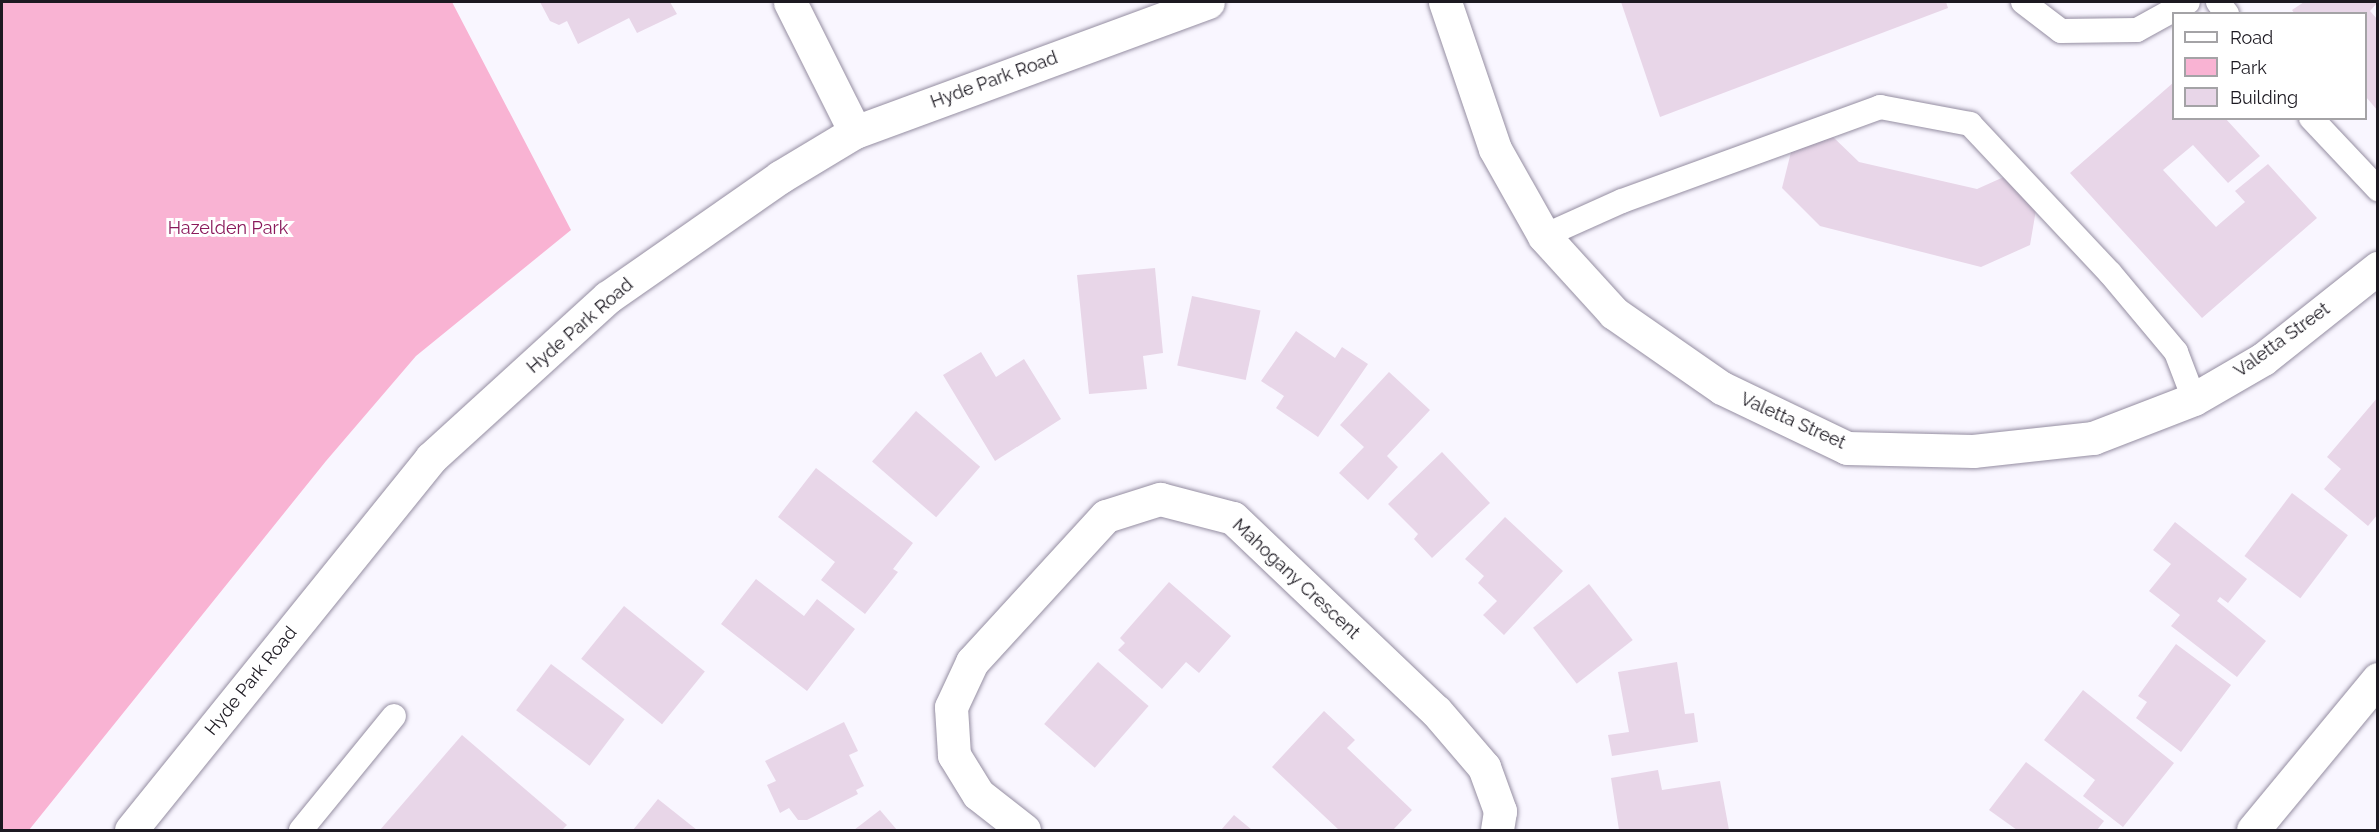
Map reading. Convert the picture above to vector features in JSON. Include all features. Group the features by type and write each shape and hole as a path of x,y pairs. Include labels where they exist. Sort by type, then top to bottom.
{"street":[{"path":"790,2 855,132"},
{"name":"Hyde Park Road","path":"131,831 431,458 608,297 780,177 855,132 1208,2"},
{"name":"Valetta Street","path":"1445,2 1494,149 1544,236 1614,313 1712,382 1847,448 1973,451 2093,438 2194,399 2263,359 2378,268"},
{"name":"Mahogany Crescent","path":"1024,831 978,794 954,755 951,707 972,662 1106,516 1160,499 1233,518 1436,711 1484,767 1500,811 1497,831"},
{"path":"2253,831 2378,679"}],"lane":[{"path":"2023,2 2061,31 2137,30 2188,2"},
{"path":"1544,236 1622,201 1880,107 1970,124 2080,239 2176,352 2194,399"},
{"path":"2313,120 2378,189"},
{"path":"301,831 394,716"}],"green space":[{"name":"Hazelden Park","path":"2,2 452,2 571,230 416,356 326,461 29,830 2,830"}],"building":[{"path":"540,2 670,2 677,14 637,33 629,18 578,44 567,21 559,25 550,21"},
{"path":"1621,2 1946,2 1948,8 1660,117"},
{"path":"2304,2 2378,2 2370,11 2378,20 2378,111 2367,98 2367,12 2294,12 2292,10"},
{"path":"2172,84 2172,120 2227,120 2260,156 2228,183 2193,145 2163,170 2216,227 2245,202 2235,191 2268,164 2317,218 2202,318 2070,173"},
{"path":"1832,136 1859,162 1977,189 2006,176 2036,210 2030,245 1981,267 1820,226 1782,188 1792,148"},
{"path":"1155,268 1163,353 1143,356 1147,389 1089,394 1077,275"},
{"path":"1192,296 1260,311 1246,380 1177,365"},
{"path":"1296,331 1335,358 1342,347 1368,364 1318,437 1276,408 1284,396 1261,381"},
{"path":"981,352 996,377 1024,359 1061,419 995,461 943,375"},
{"path":"1389,372 1430,410 1387,456 1398,467 1368,500 1339,473 1364,447 1340,425"},
{"path":"2378,397 2378,514 2368,526 2324,489 2341,469 2327,457"},
{"path":"916,411 980,467 936,517 872,462"},
{"path":"1442,452 1490,503 1432,558 1414,539 1418,534 1388,504"},
{"path":"816,468 913,543 893,569 898,572 865,614 821,580 835,562 778,517"},
{"path":"2292,493 2348,535 2300,598 2244,556"},
{"path":"1505,517 1563,571 1504,635 1483,615 1497,601 1478,583 1484,576 1465,559"},
{"path":"2175,522 2247,579 2228,603 2220,597 2217,601 2266,641 2237,677 2171,626 2180,615 2149,591 2171,564 2153,550"},
{"path":"756,579 804,616 817,599 855,629 807,691 721,624"},
{"path":"1169,582 1231,636 1199,673 1186,662 1162,689 1118,650 1125,643 1120,638"},
{"path":"1589,584 1633,640 1577,684 1533,628"},
{"path":"624,606 705,671 662,724 581,659"},
{"path":"2176,644 2231,685 2181,752 2136,718 2147,702 2138,696"},
{"path":"1098,662 1149,706 1095,768 1044,724"},
{"path":"1677,662 1685,714 1694,713 1698,742 1612,756 1608,735 1629,732 1618,672"},
{"path":"551,664 624,719 590,766 516,710"},
{"path":"2083,690 2174,763 2123,827 2083,796 2095,780 2044,740"},
{"path":"1324,711 1355,740 1347,748 1412,810 1393,830 1339,830 1272,767"},
{"path":"844,722 858,751 849,755 864,786 856,790 858,794 807,820 798,820 789,808 780,813 767,785 776,781 765,761"},
{"path":"462,735 567,825 562,830 380,830"},
{"path":"2026,762 2104,821 2097,830 2017,830 1989,810"},
{"path":"1658,770 1662,790 1720,781 1729,830 1619,830 1611,778"},
{"path":"658,799 697,830 633,830"},
{"path":"880,810 897,830 854,830"},
{"path":"1234,815 1252,830 1221,830"}]}
